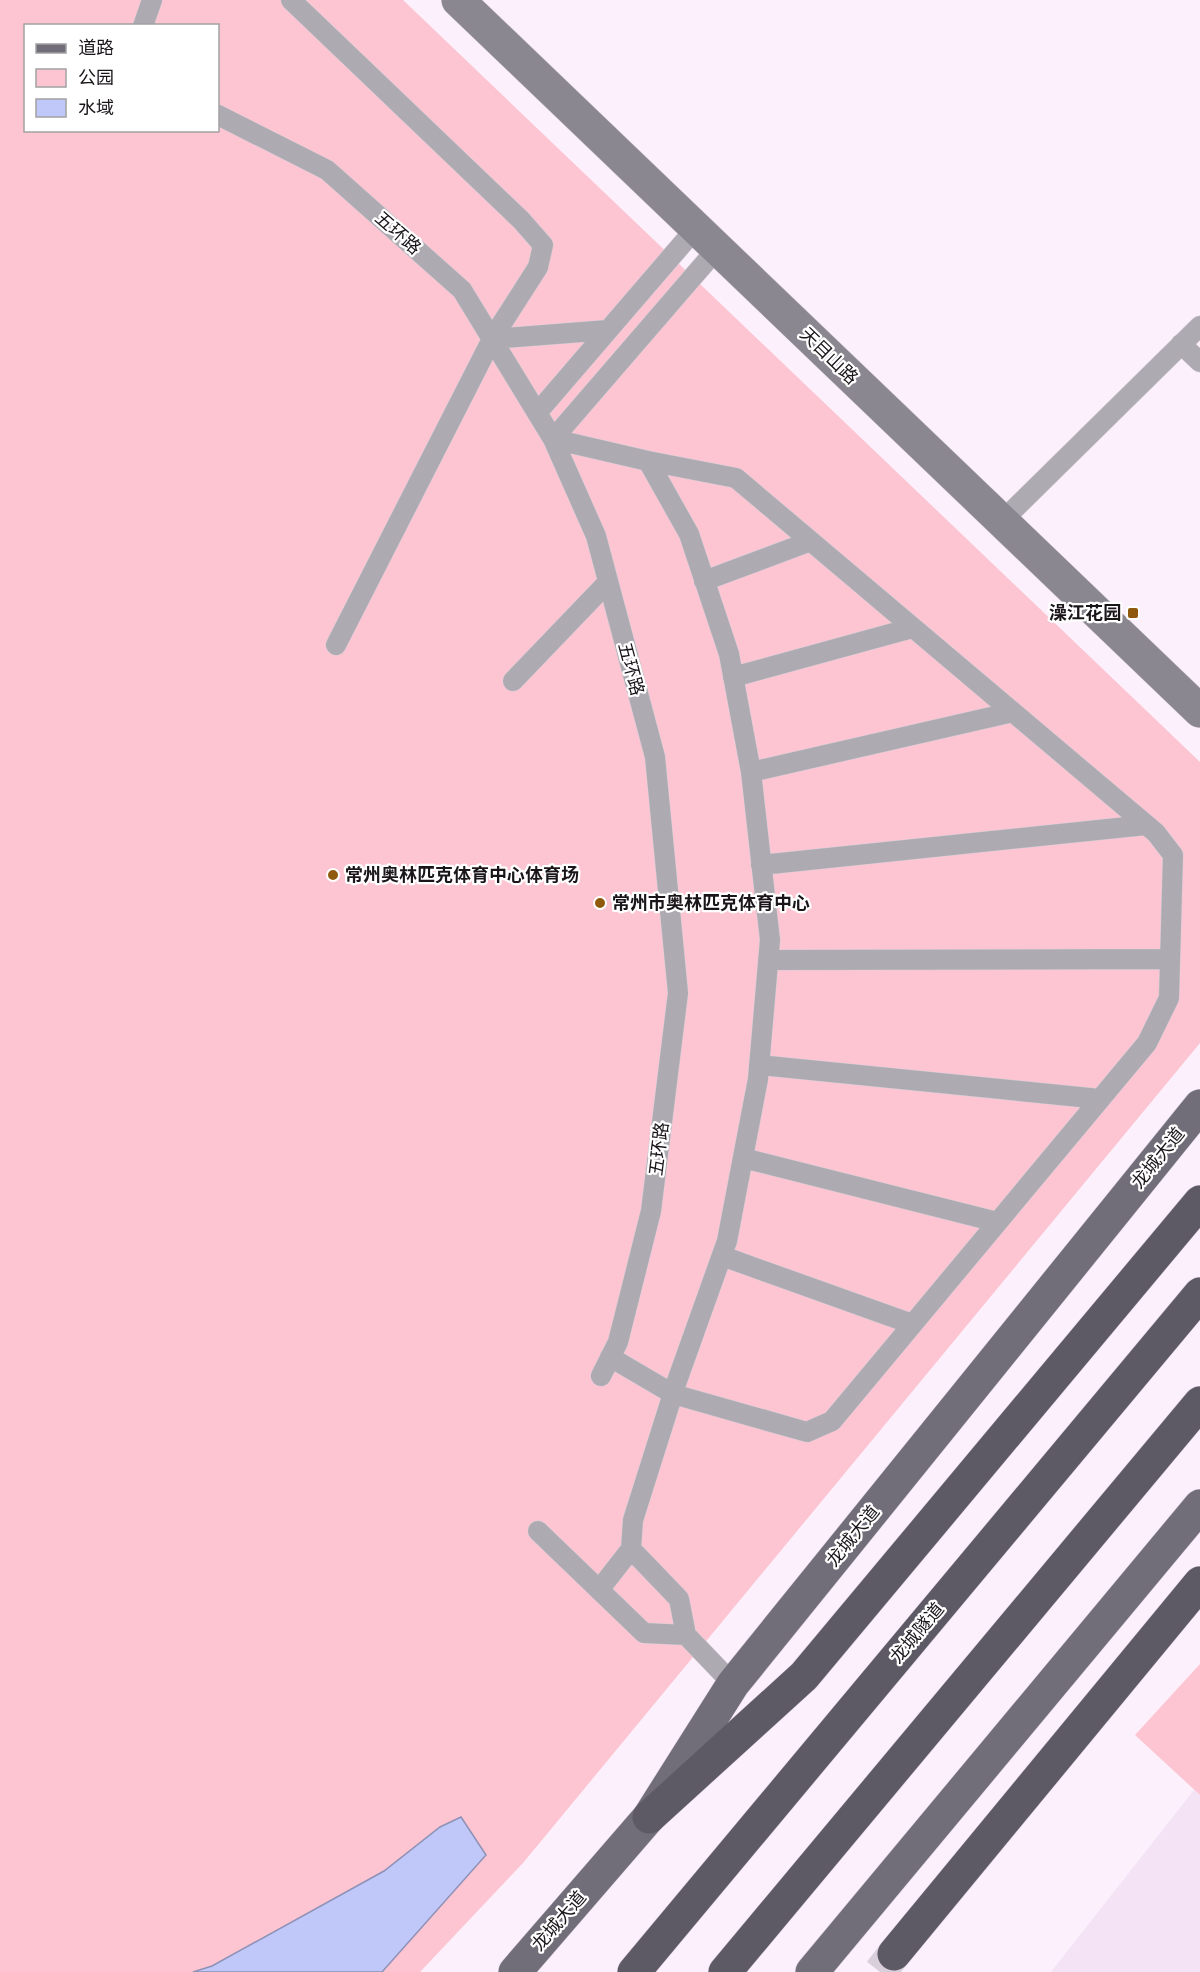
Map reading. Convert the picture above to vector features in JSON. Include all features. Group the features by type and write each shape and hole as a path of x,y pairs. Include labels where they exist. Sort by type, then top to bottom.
{"highway":[{"path":"649,1816 804,1676 1200,1202"},
{"name":"龙城隧道","path":"634,1972 1200,1294"},
{"path":"725,1972 1200,1403"},
{"path":"894,1954 1200,1583"}],"main road":[{"name":"龙城大道","path":"515,1972 649,1816 733,1684 1200,1106"},
{"path":"812,1972 1200,1506"}],"street":[{"name":"天目山路","path":"458,0 1200,711"}],"lane":[{"path":"144,24 152,0"},
{"path":"291,0 521,220 543,245 538,267 492,339 336,645"},
{"name":"五环路","path":"219,116 327,170 462,290 553,439 596,536 655,757 678,993 651,1211 618,1342 601,1376"},
{"path":"537,413 608,330 706,238"},
{"path":"610,1357 673,1394 807,1432 832,1421 1100,1099 1151,1034 1169,998 1173,855 1156,833 736,478 553,439 706,238"},
{"path":"1002,521 1200,326"},
{"path":"492,339 608,330"},
{"path":"1181,344 1200,362"},
{"path":"599,1590 631,1549 633,1520 673,1394 722,1256 743,1158 759,1065 770,940 751,772 729,654 689,534 648,461"},
{"path":"705,581 810,541"},
{"path":"513,681 608,582"},
{"path":"733,677 912,628"},
{"path":"751,772 1013,712"},
{"path":"761,865 1146,825"},
{"path":"768,960 1170,959"},
{"path":"759,1065 1100,1099"},
{"path":"743,1158 997,1222"},
{"path":"722,1256 912,1324"},
{"path":"538,1531 644,1633 686,1635"},
{"path":"631,1549 679,1599 686,1635 733,1684"}],"shaded area":[{"path":"1194,1790 1200,1795 1200,1972 1051,1972"}],"green space":[{"name":"常州市奥林匹克体育中心","path":"0,0 403,0 1200,762 1200,1043 523,1863 420,1972 0,1972"},
{"path":"1200,1664 1200,1795 1135,1735"}],"water":[{"path":"461,1817 486,1855 382,1972 193,1972 212,1966 384,1871 440,1827"}],"tunnel":[{"path":"880,1972 894,1954"}],"place":[{"name":"澡江花园","path":"1133,613"},
{"name":"常州奥林匹克体育中心体育场","path":"333,875"},
{"name":"常州市奥林匹克体育中心","path":"600,903"}]}
